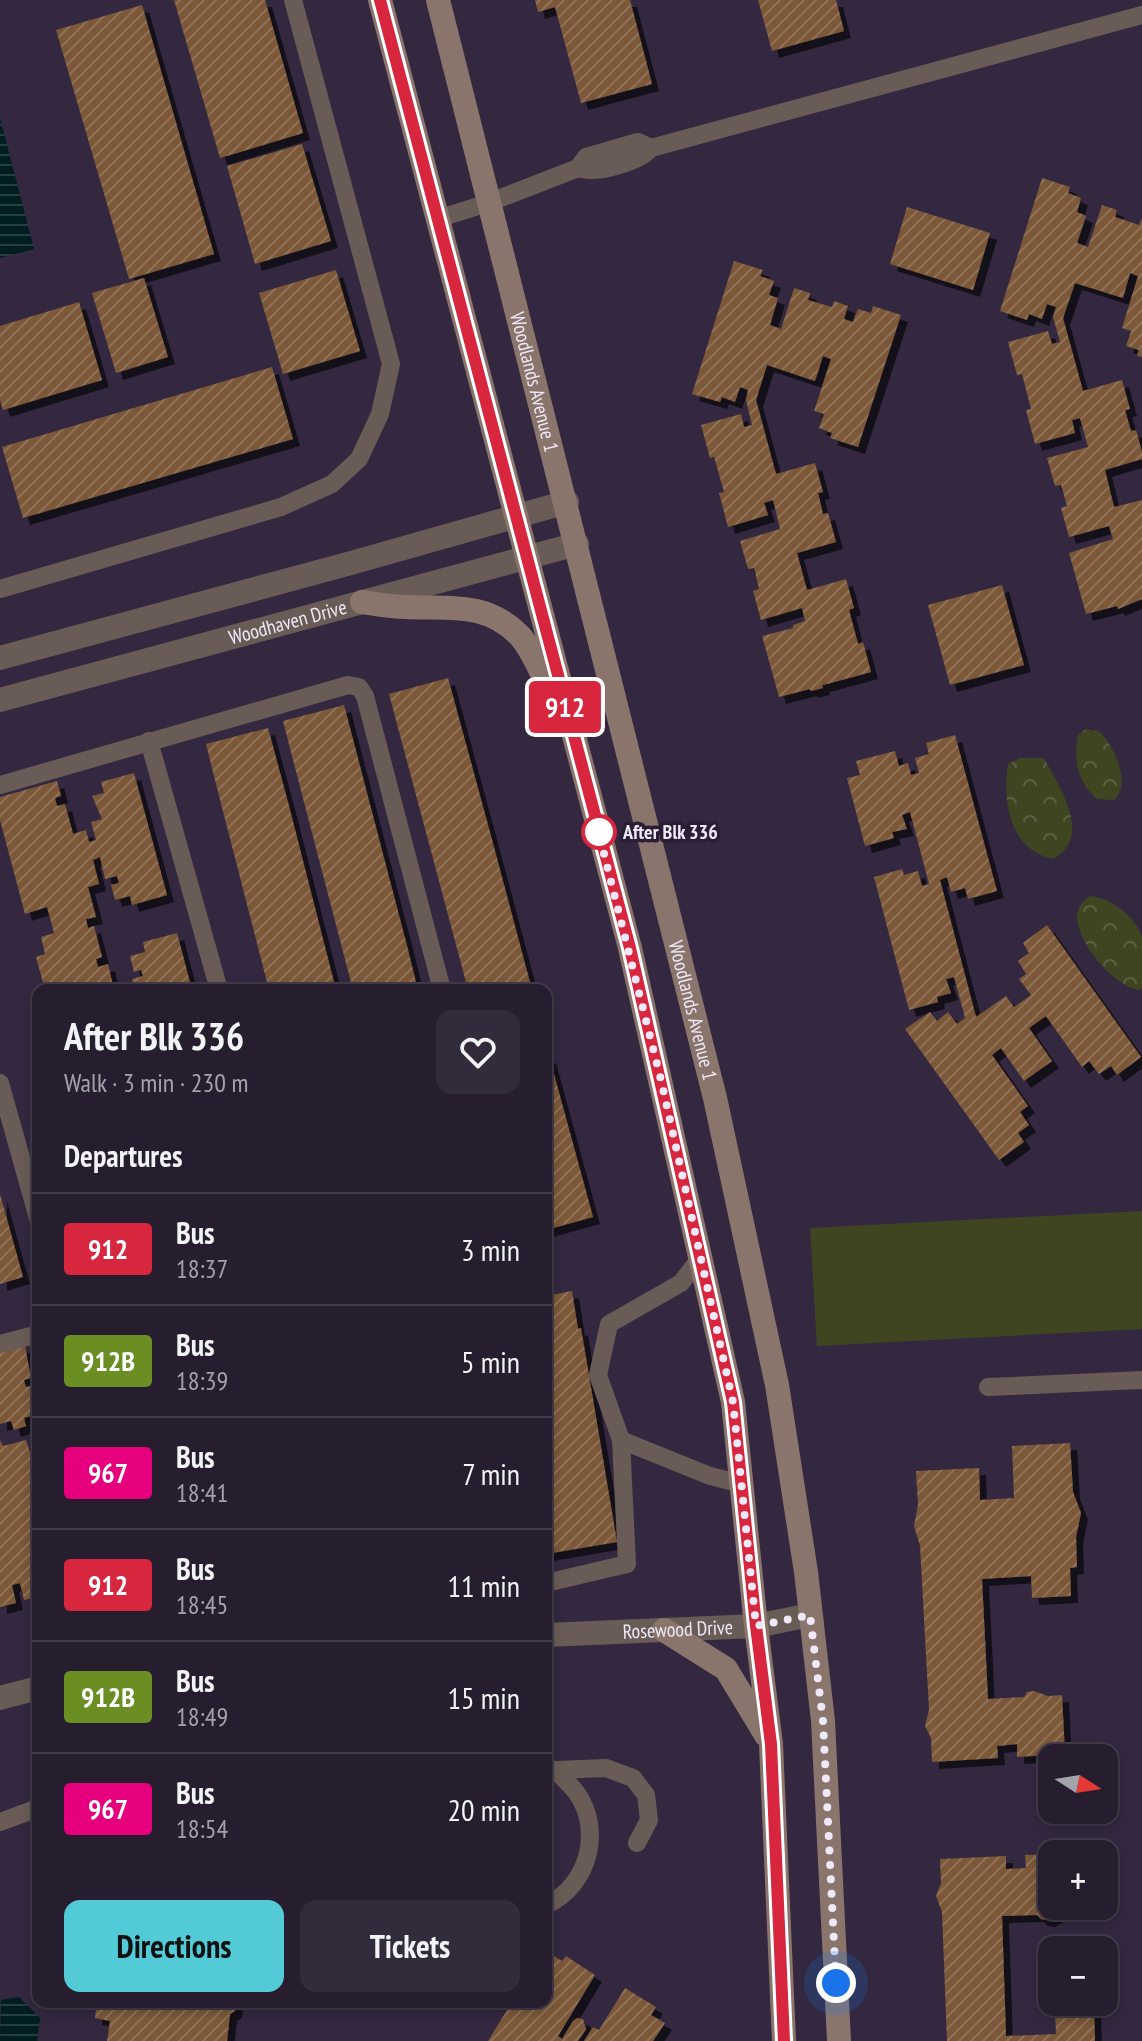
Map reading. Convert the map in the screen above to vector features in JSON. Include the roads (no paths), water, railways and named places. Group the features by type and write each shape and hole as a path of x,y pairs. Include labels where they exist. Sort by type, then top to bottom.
{"main road":[{"path":"380,0 630,948 733,1402 771,1744 784,2041"},
{"name":"Woodlands Avenue 1","path":"438,0 715,1098 777,1385 806,1572 823,1721 839,2041"},
{"path":"362,602 406,607 472,608 519,635 535,658 547,684 562,695"},
{"path":"664,1630 726,1669 771,1744"}],"street":[{"name":"Woodhaven Drive","path":"0,658 567,502"},
{"name":"Woodhaven Drive","path":"0,700 577,544"},
{"name":"Rosewood Drive","path":"552,1635 756,1626 810,1615"},
{"path":"0,1698 32,1690"}],"lane":[{"path":"0,589 281,507 332,484 359,459 380,414 391,364 293,0"},
{"path":"437,219 578,168 589,172 641,158 651,148 1142,15"},
{"path":"0,785 348,685 359,687 365,696 440,984"},
{"path":"149,741 217,984"},
{"path":"0,1083 32,1197"},
{"path":"552,1582 627,1564 621,1440 594,1376 609,1324 681,1283 701,1257"},
{"path":"0,1344 32,1336"},
{"path":"988,1387 1142,1380"},
{"path":"621,1440 710,1476 742,1484"},
{"path":"552,1768 606,1768 633,1778 646,1795 649,1820 637,1843"},
{"path":"552,1769 581,1796 592,1833 584,1870 560,1899 552,1902"},
{"path":"0,1822 32,1810"}],"place":[{"name":"After Blk 336","path":"599,832"}]}
